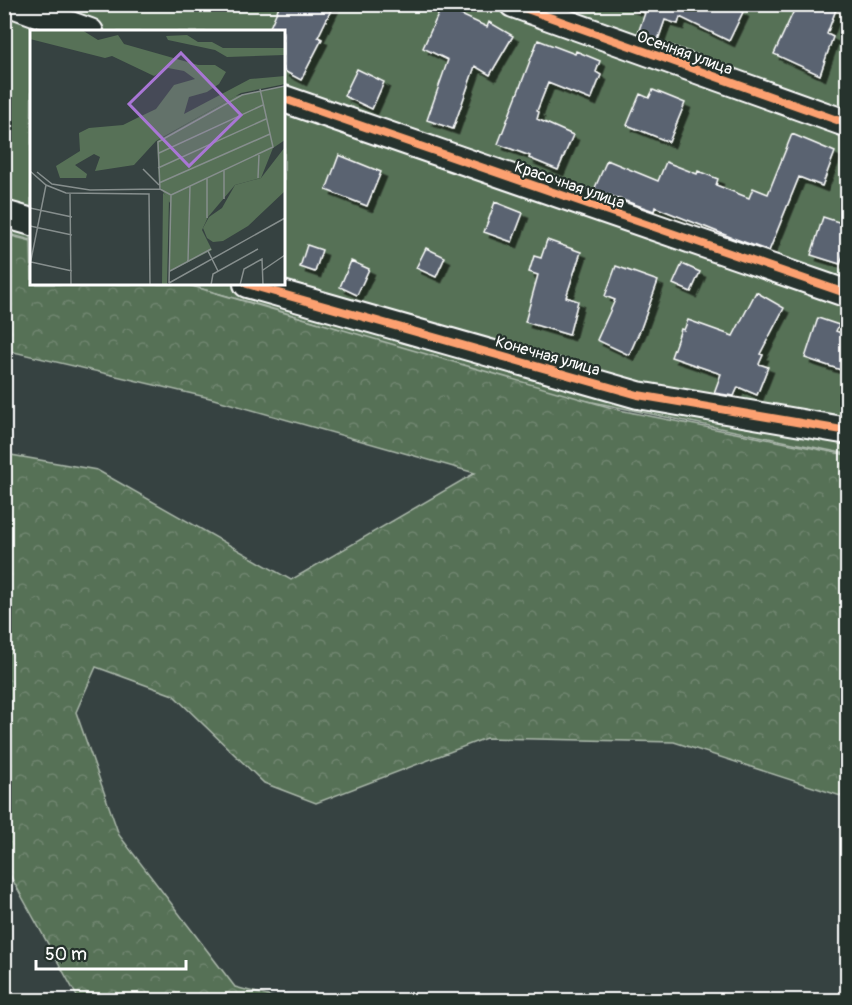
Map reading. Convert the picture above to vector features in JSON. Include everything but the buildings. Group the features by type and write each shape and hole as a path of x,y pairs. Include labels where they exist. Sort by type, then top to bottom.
{"street":[{"path":"12,4 84,30"},
{"name":"Осенняя улица","path":"513,4 848,124"},
{"name":"Красочная улица","path":"285,99 848,294"},
{"path":"4,214 30,221"},
{"name":"Конечная улица","path":"251,285 638,395 848,430"}],"green space":[{"path":"4,5 847,5 847,454 549,393 188,285 285,285 285,30 30,30 30,240 5,233"},
{"path":"4,234 30,241 30,285 188,285 619,410 847,455 847,798 674,742 486,738 316,803 264,783 173,695 96,667 76,712 119,835 235,987 283,1000 79,1000 5,866 5,454 97,470 291,580 475,473 210,398 5,350"}],"cycle path":[{"path":"513,4 848,124"},
{"path":"285,99 848,294"},
{"path":"251,285 638,395 848,431"}]}
